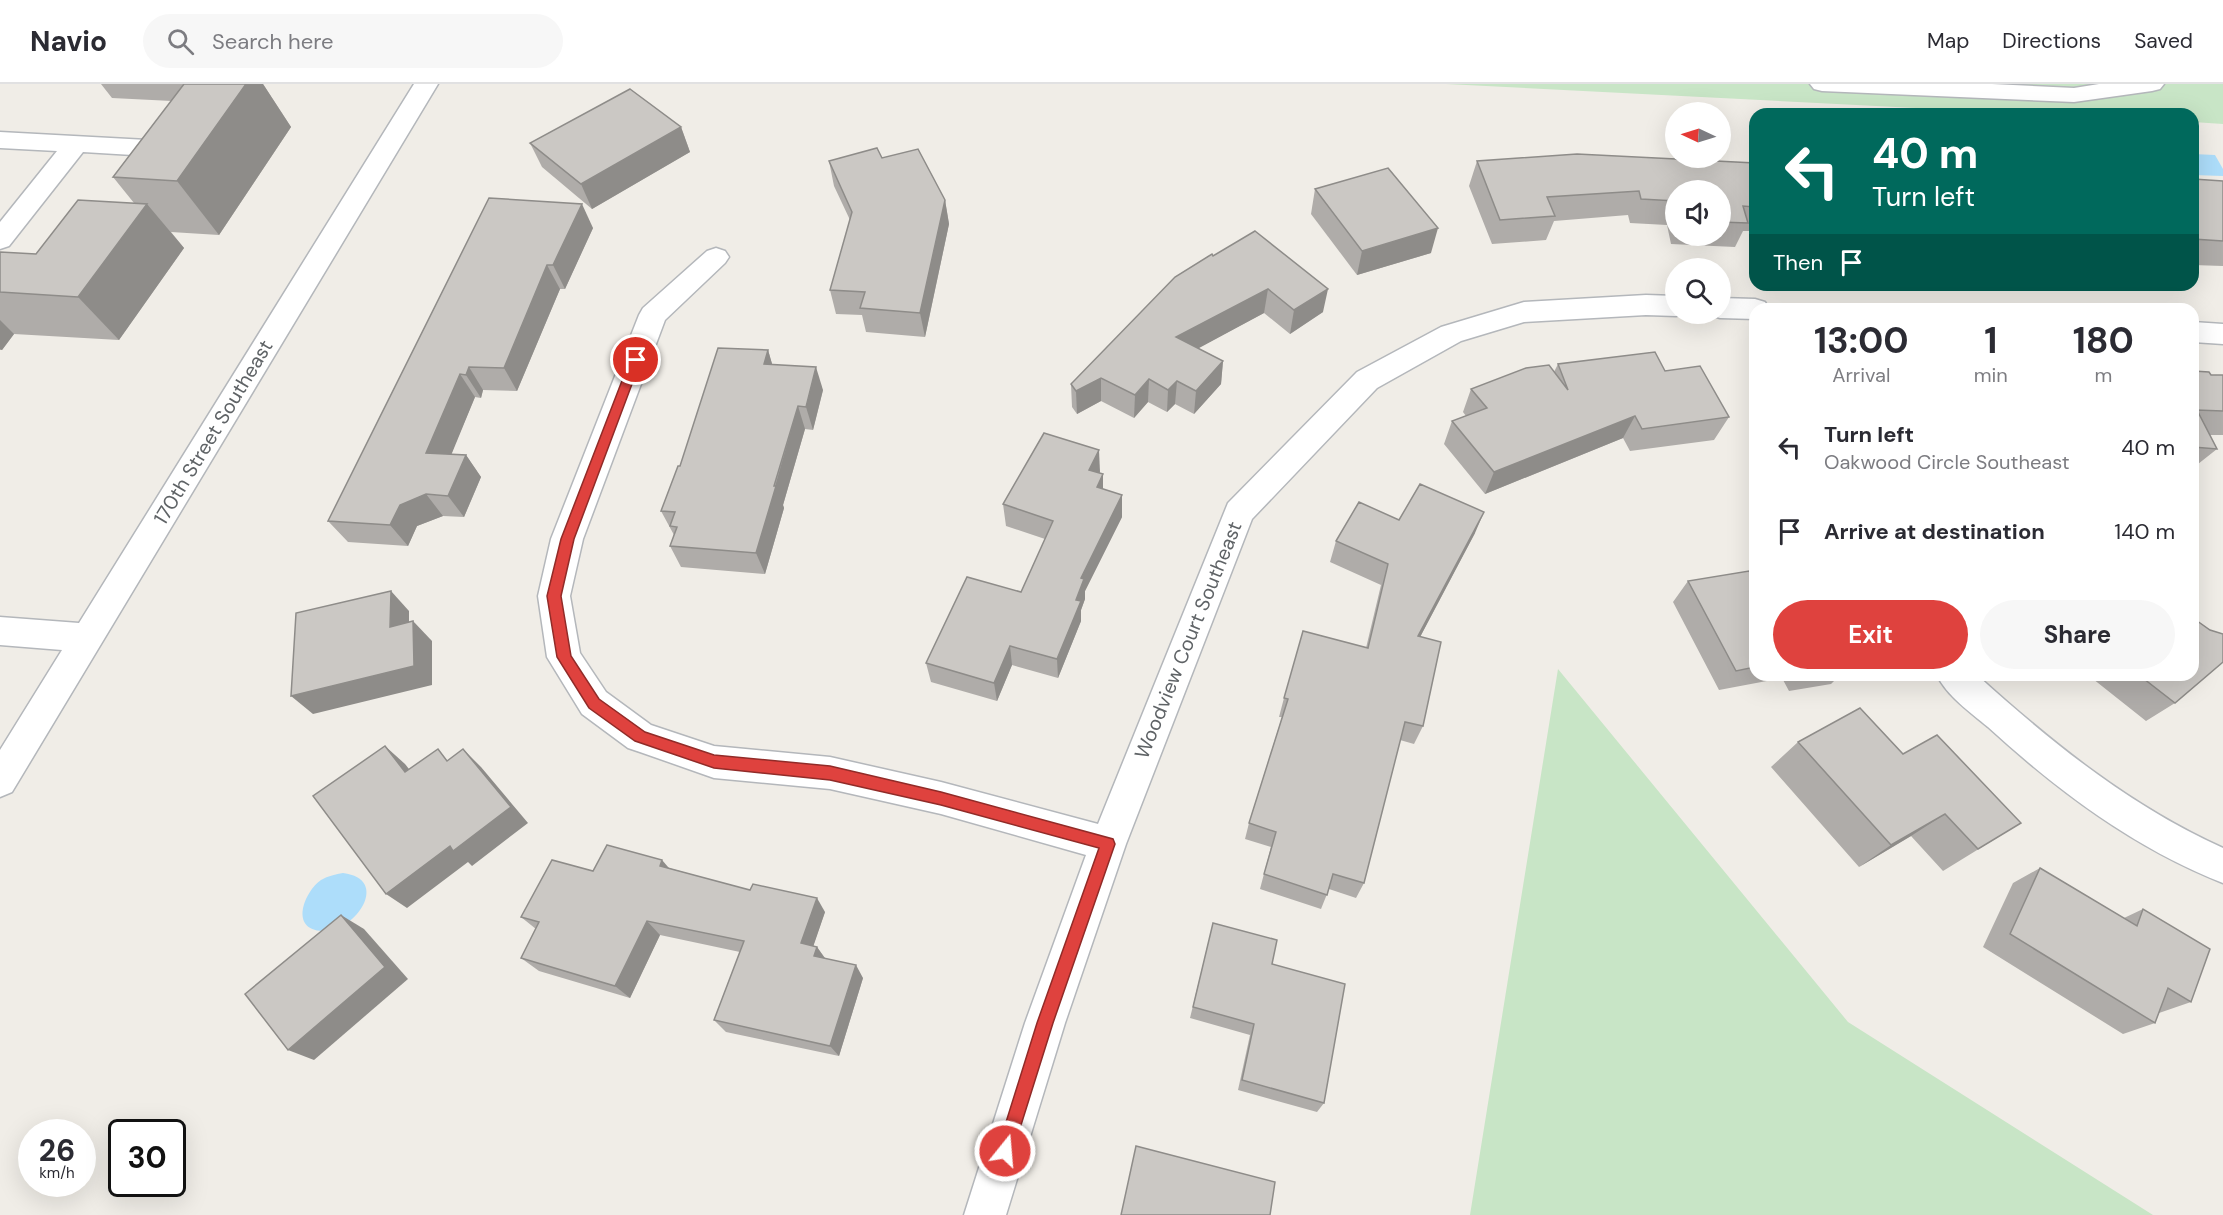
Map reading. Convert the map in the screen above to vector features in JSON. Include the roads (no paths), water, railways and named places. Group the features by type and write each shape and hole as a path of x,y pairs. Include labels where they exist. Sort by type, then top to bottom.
{"street":[{"name":"170th Street Southeast","path":"0,781 426,84"},
{"path":"1822,84 2074,95 2152,84"},
{"path":"0,140 166,149"},
{"path":"0,240 76,144"},
{"path":"716,257 652,315 567,539 554,596 564,657 594,703 640,737 714,762 830,773 941,798 1108,844"},
{"name":"Woodview Court Southeast","path":"985,1215 1045,1023 1108,844 1239,512 1367,380 1451,334 1524,312 1665,306"},
{"path":"1731,308 1749,309"},
{"path":"2199,332 2223,334"},
{"path":"0,632 87,638"},
{"path":"1960,681 2007,726 2064,773 2127,815 2201,857 2223,866"}],"water":[{"path":"2199,154 2215,155 2223,169 2223,176 2199,175"},
{"path":"343,873 357,877 365,885 366,894 363,905 347,923 335,929 323,931 312,929 303,918 305,901 309,893 321,880"}]}
